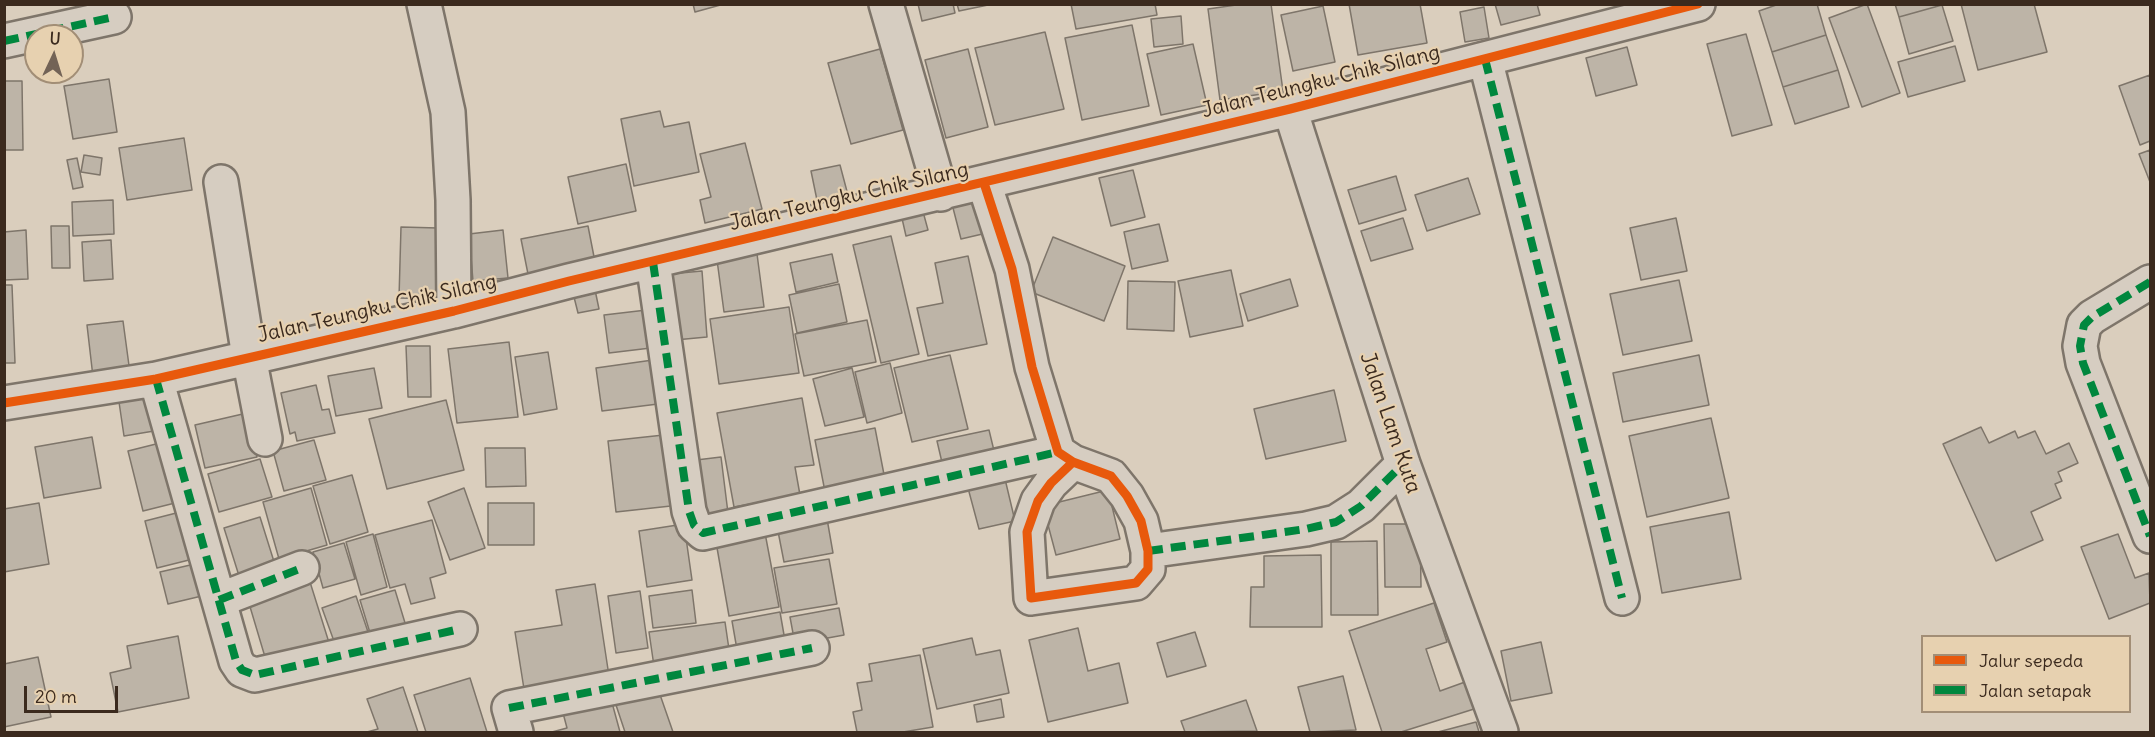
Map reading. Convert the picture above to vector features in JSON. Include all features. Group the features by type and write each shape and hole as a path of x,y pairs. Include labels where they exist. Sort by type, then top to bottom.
{"street":[{"path":"424,4 448,112 453,200 454,311"},
{"path":"886,4 941,194"},
{"name":"Jalan Teungku Chik Silang","path":"4,403 156,379 454,311 1290,109 1698,4"},
{"path":"4,41 114,17"},
{"path":"1485,59 1622,598"},
{"name":"Jalan Lam Kuta","path":"1290,109 1403,464 1501,732"},
{"path":"221,182 249,357 265,439"},
{"path":"653,262 690,511 694,525 703,533 1065,457 1111,476 1127,496 1141,521 1148,551 1148,569 1136,583 1030,598 1027,532 1038,501 1065,457 1032,368 1012,269 984,183"},
{"path":"2151,282 2092,316 2084,326 2080,346 2083,363 2151,536"},
{"path":"156,379 236,661 242,670 255,675 460,629"},
{"path":"1148,551 1306,529 1336,522 1361,506 1403,464"},
{"path":"219,600 302,568"},
{"path":"516,732 509,708 812,648"}],"building":[{"path":"693,4 724,4 695,12"},
{"path":"918,4 953,4 955,13 922,21"},
{"path":"957,4 988,4 988,5 959,11"},
{"path":"1071,4 1155,4 1157,15 1076,29"},
{"path":"1243,4 1271,4 1283,91 1220,100 1208,9"},
{"path":"1349,4 1420,4 1427,43 1358,55"},
{"path":"1495,4 1537,4 1540,15 1501,25"},
{"path":"1779,4 1817,4 1826,35 1772,52 1759,11"},
{"path":"1867,4 1900,93 1862,107 1829,18"},
{"path":"1895,4 1942,4 1942,5 1899,17"},
{"path":"1961,4 2034,4 2047,52 1978,70"},
{"path":"1942,5 1953,41 1909,54 1899,17"},
{"path":"1323,6 1335,62 1293,71 1281,15"},
{"path":"1484,7 1489,38 1465,42 1460,12"},
{"path":"1181,16 1183,44 1154,47 1151,19"},
{"path":"1132,25 1149,106 1082,120 1065,38"},
{"path":"1045,32 1064,109 995,125 975,48"},
{"path":"1746,34 1772,125 1732,136 1707,44"},
{"path":"1826,35 1838,70 1783,87 1772,52"},
{"path":"1193,44 1207,105 1161,115 1147,54"},
{"path":"1955,46 1965,81 1908,97 1898,62"},
{"path":"1627,47 1637,85 1596,96 1586,58"},
{"path":"880,49 903,130 851,144 828,63"},
{"path":"968,49 988,127 946,138 925,60"},
{"path":"1838,70 1849,107 1795,124 1783,87"},
{"path":"2150,75 2150,141 2140,145 2119,86"},
{"path":"109,79 117,132 73,139 64,86"},
{"path":"4,81 22,81 23,150 4,150"},
{"path":"660,111 664,127 689,122 699,172 634,186 621,119"},
{"path":"184,138 192,190 127,200 119,148"},
{"path":"745,143 762,209 705,223 700,200 711,197 700,154"},
{"path":"2150,150 2150,182 2139,154"},
{"path":"84,155 102,158 100,175 81,172"},
{"path":"77,158 83,187 73,189 67,160"},
{"path":"626,164 636,211 578,224 568,177"},
{"path":"840,165 849,199 818,205 811,171"},
{"path":"1133,170 1145,217 1111,226 1099,178"},
{"path":"1396,176 1406,210 1359,224 1348,190"},
{"path":"1468,178 1480,214 1427,231 1415,195"},
{"path":"982,197 991,232 961,239 952,204"},
{"path":"113,200 114,234 73,236 72,202"},
{"path":"922,208 928,230 906,236 901,214"},
{"path":"1403,218 1413,249 1371,261 1361,231"},
{"path":"1676,218 1687,271 1641,280 1630,228"},
{"path":"1159,224 1168,261 1132,269 1124,232"},
{"path":"51,226 69,226 70,268 52,268"},
{"path":"588,226 596,267 529,279 521,239"},
{"path":"401,227 438,228 436,299 399,298"},
{"path":"26,230 28,279 4,280 4,232"},
{"path":"503,230 508,278 473,281 469,234"},
{"path":"891,236 919,354 881,363 853,245"},
{"path":"1053,237 1125,266 1104,321 1031,292"},
{"path":"111,240 113,279 84,281 82,242"},
{"path":"757,254 764,307 724,312 717,260"},
{"path":"832,254 838,282 796,292 790,263"},
{"path":"968,256 987,344 928,356 917,308 943,303 935,263"},
{"path":"1231,270 1243,326 1190,337 1178,281"},
{"path":"702,271 707,337 675,340 670,274"},
{"path":"1290,279 1298,306 1248,321 1240,294"},
{"path":"1679,280 1692,341 1623,355 1610,294"},
{"path":"1128,281 1175,282 1174,331 1127,329"},
{"path":"839,284 847,322 797,333 789,295"},
{"path":"4,285 12,285 15,363 4,363"},
{"path":"594,285 599,309 578,313 572,289"},
{"path":"789,307 799,373 719,384 710,319"},
{"path":"655,309 659,347 609,353 604,315"},
{"path":"867,320 876,362 804,376 795,334"},
{"path":"123,321 130,373 93,377 87,325"},
{"path":"509,342 518,417 457,423 448,349"},
{"path":"406,346 430,346 431,397 408,397"},
{"path":"548,352 557,409 524,415 515,357"},
{"path":"950,355 968,429 912,442 894,368"},
{"path":"1699,355 1709,405 1623,422 1613,373"},
{"path":"660,359 666,403 602,411 596,368"},
{"path":"890,363 902,413 867,423 855,372"},
{"path":"374,368 382,408 336,416 328,376"},
{"path":"852,368 864,417 825,426 813,379"},
{"path":"316,385 322,410 329,409 335,433 297,441 295,432 290,434 281,393"},
{"path":"1334,390 1346,441 1266,459 1254,409"},
{"path":"154,397 160,430 124,436 119,402"},
{"path":"802,398 814,465 795,467 800,495 734,507 717,413"},
{"path":"446,400 464,470 387,489 369,419"},
{"path":"247,413 257,457 205,468 195,425"},
{"path":"1711,418 1729,498 1647,517 1629,436"},
{"path":"1981,427 1989,443 2015,431 2018,438 2035,431 2046,454 2069,443 2078,463 2058,472 2062,481 2055,484 2061,498 2031,512 2043,540 1996,561 1943,444"},
{"path":"875,428 887,490 827,502 815,440"},
{"path":"989,430 996,459 944,471 937,441"},
{"path":"673,434 680,505 616,512 608,441"},
{"path":"92,437 101,488 44,498 35,447"},
{"path":"314,440 326,480 284,491 273,451"},
{"path":"164,442 179,502 143,511 128,451"},
{"path":"485,448 525,448 526,486 486,487"},
{"path":"721,457 728,513 695,517 688,461"},
{"path":"260,459 272,497 219,512 208,474"},
{"path":"352,475 368,532 330,544 313,486"},
{"path":"1005,479 1015,521 979,529 968,488"},
{"path":"311,488 327,545 279,559 263,502"},
{"path":"464,488 485,548 450,560 428,502"},
{"path":"1108,490 1120,539 1056,555 1043,506"},
{"path":"39,503 49,564 4,572 4,509"},
{"path":"488,503 534,503 534,545 488,545"},
{"path":"184,511 197,558 157,568 145,521"},
{"path":"1729,512 1741,579 1662,593 1650,527"},
{"path":"826,513 833,553 784,562 776,521"},
{"path":"260,517 276,568 240,579 224,528"},
{"path":"432,520 446,573 430,578 435,598 411,604 405,584 390,588 375,535"},
{"path":"684,524 692,580 647,587 639,531"},
{"path":"1384,524 1420,524 1421,587 1385,587"},
{"path":"765,533 779,607 729,616 716,542"},
{"path":"373,534 387,587 361,595 346,542"},
{"path":"2118,534 2135,578 2149,573 2150,603 2109,619 2081,547"},
{"path":"1377,541 1378,615 1331,615 1331,542"},
{"path":"344,543 355,579 323,588 313,552"},
{"path":"1321,555 1322,627 1250,627 1251,587 1264,587 1264,556"},
{"path":"829,559 837,604 782,613 774,568"},
{"path":"199,563 206,595 168,604 160,572"},
{"path":"310,582 331,649 268,667 248,600"},
{"path":"595,584 609,676 524,689 515,632 562,625 556,590"},
{"path":"395,590 409,636 374,646 360,600"},
{"path":"692,590 696,623 653,628 649,596"},
{"path":"640,591 648,648 616,653 608,596"},
{"path":"356,596 368,632 335,644 322,608"},
{"path":"1434,603 1447,642 1426,649 1440,691 1465,682 1474,709 1401,732 1382,732 1349,631"},
{"path":"839,608 844,635 795,644 790,617"},
{"path":"780,612 787,652 739,661 732,621"},
{"path":"725,622 731,663 655,673 649,632"},
{"path":"1078,628 1088,671 1119,663 1128,703 1048,722 1029,640"},
{"path":"1195,632 1206,666 1167,677 1157,643"},
{"path":"178,636 189,698 118,712 110,673 131,668 127,646"},
{"path":"972,638 976,655 1000,650 1009,693 937,709 923,649"},
{"path":"1541,642 1552,693 1511,701 1501,651"},
{"path":"920,655 933,727 903,732 857,732 853,712 862,710 857,683 872,681 869,664"},
{"path":"38,657 51,717 4,727 4,664"},
{"path":"1343,676 1356,730 1310,732 1298,687"},
{"path":"470,678 487,732 426,732 414,695"},
{"path":"657,686 673,732 625,732 614,699"},
{"path":"403,687 418,732 367,732 378,729 367,699"},
{"path":"611,699 620,732 552,732 567,728 563,713"},
{"path":"1001,699 1004,717 977,722 974,705"},
{"path":"1246,700 1257,731 1185,732 1181,721"},
{"path":"1476,722 1479,732 1438,732"}],"marked path":[{"path":"4,41 114,17"},
{"path":"1485,59 1622,598"},
{"path":"653,262 689,511 694,525 703,533 1058,452"},
{"path":"2150,282 2092,317 2084,325 2080,346 2083,363 2150,536"},
{"path":"156,379 236,661 242,670 255,675 460,629"},
{"path":"1148,551 1306,529 1336,522 1361,506 1403,464"},
{"path":"219,600 302,568"},
{"path":"509,708 812,648"}],"cycle path":[{"path":"4,403 156,379 454,311 569,281 1290,109 1698,4"},
{"path":"984,183 1012,269 1032,367 1058,452 1073,462 1111,476 1127,496 1141,521 1148,551 1148,569 1136,583 1031,598 1027,532 1038,501 1051,483 1073,462"}]}
